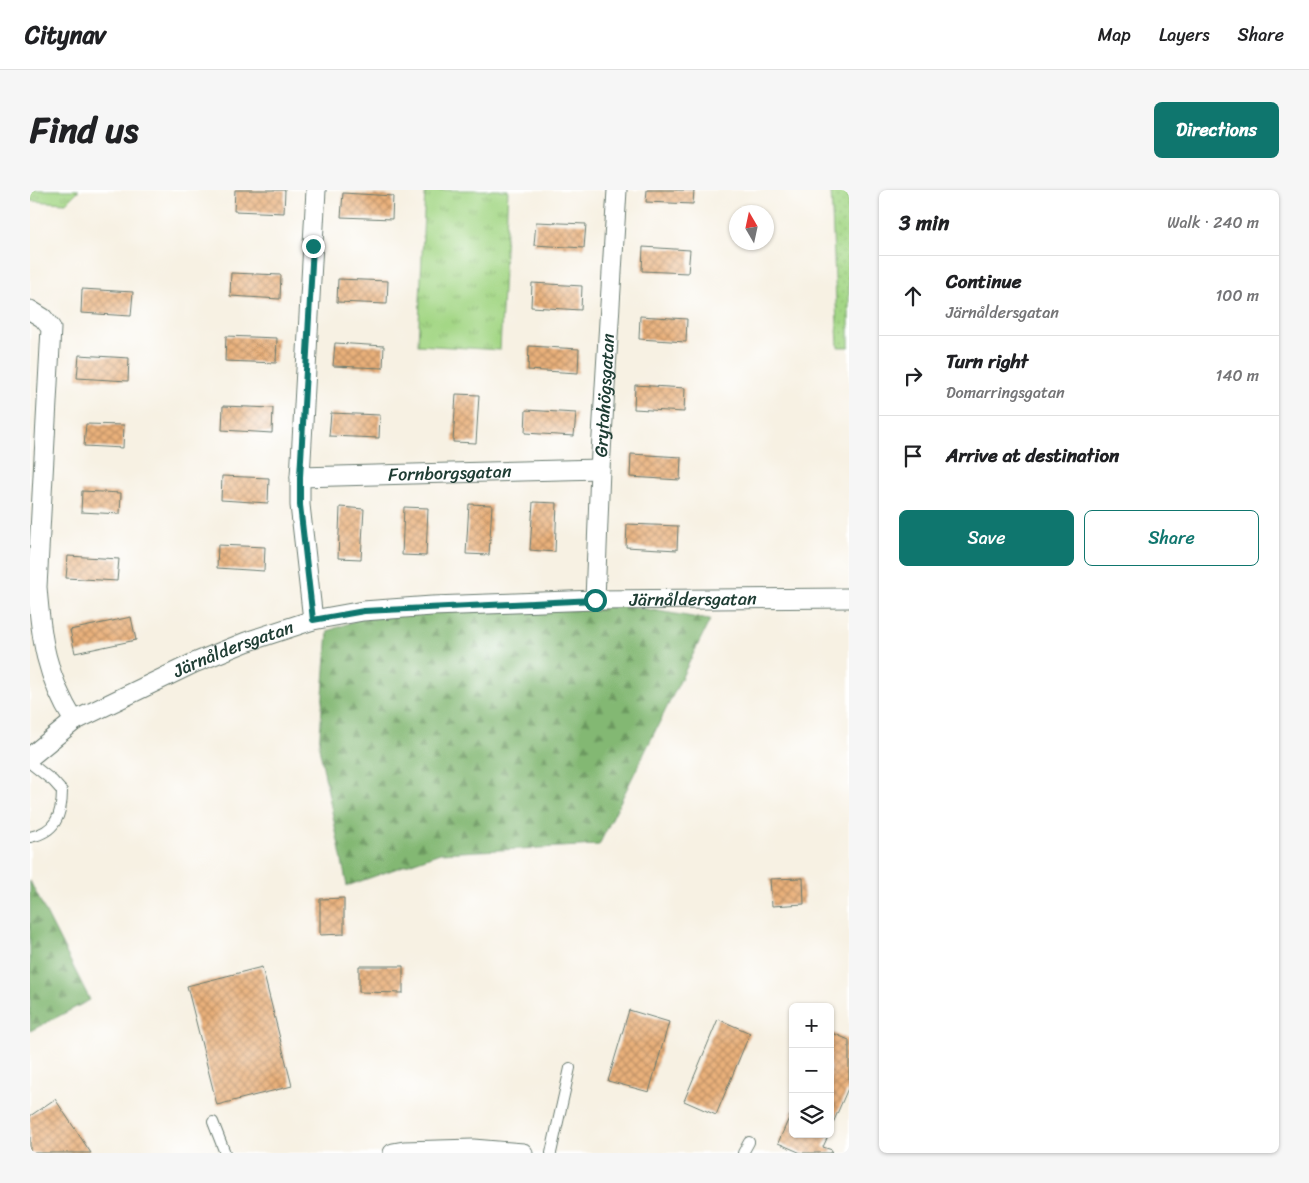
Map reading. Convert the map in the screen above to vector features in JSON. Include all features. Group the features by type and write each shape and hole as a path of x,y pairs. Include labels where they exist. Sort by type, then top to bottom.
{"street":[{"path":"313,620 300,505 300,477 316,190"},
{"name":"Grytahögsgatan","path":"595,600 600,469 616,190"},
{"path":"35,313 51,328 37,587 40,625 47,664 63,705 74,721"},
{"name":"Fornborgsgatan","path":"300,477 600,469"},
{"name":"Järnåldersgatan","path":"30,756 74,721 194,662 246,642 313,620 364,611 595,600 849,598"},
{"path":"393,1153 473,1149 523,1153"}],"lane":[{"path":"30,763 53,781 62,791 59,814 52,829 41,835 30,837"},
{"path":"551,1153 570,1068"},
{"path":"213,1122 226,1153"},
{"path":"743,1153 749,1142"}],"green space":[{"path":"30,190 79,190 66,203 30,201"},
{"path":"425,190 508,190 500,350 418,345"},
{"path":"831,190 849,190 849,347 838,347"},
{"path":"595,600 710,620 599,845 440,853 347,886 319,747 328,631 372,614"},
{"path":"30,881 90,1000 30,1031"}],"building":[{"path":"235,190 285,190 284,213 234,211"},
{"path":"647,190 694,190 693,204 646,202"},
{"path":"343,193 393,196 392,219 341,217"},
{"path":"536,222 586,224 584,248 534,245"},
{"path":"643,247 690,250 688,273 642,271"},
{"path":"231,273 281,275 280,299 230,296"},
{"path":"338,279 388,281 387,304 337,302"},
{"path":"532,283 582,286 581,310 531,307"},
{"path":"82,289 133,292 131,316 81,313"},
{"path":"640,316 687,319 686,342 639,339"},
{"path":"226,336 277,338 276,363 225,361"},
{"path":"335,343 384,346 383,368 333,366"},
{"path":"529,346 579,349 578,373 528,370"},
{"path":"79,355 129,358 128,381 77,378"},
{"path":"635,385 685,388 684,412 634,409"},
{"path":"456,394 479,395 476,443 453,442"},
{"path":"223,406 273,408 272,433 222,430"},
{"path":"526,410 576,413 574,436 525,433"},
{"path":"331,413 380,415 379,438 329,436"},
{"path":"86,424 124,425 123,448 84,446"},
{"path":"631,454 681,457 680,480 630,477"},
{"path":"222,476 269,478 268,503 221,500"},
{"path":"82,491 121,493 120,514 81,512"},
{"path":"533,502 557,503 555,552 530,550"},
{"path":"469,504 492,505 489,555 466,554"},
{"path":"340,507 364,509 361,559 338,558"},
{"path":"404,507 428,508 426,556 402,555"},
{"path":"627,524 678,526 677,550 626,547"},
{"path":"218,545 265,547 264,571 217,568"},
{"path":"68,556 119,559 117,581 66,578"},
{"path":"131,617 136,640 75,653 70,630"},
{"path":"803,878 804,904 772,906 770,879"},
{"path":"344,898 344,934 320,935 320,899"},
{"path":"359,966 403,966 403,993 359,992"},
{"path":"262,967 292,1086 217,1105 187,986"},
{"path":"629,1010 669,1022 649,1092 608,1081"},
{"path":"718,1019 750,1033 716,1115 684,1101"},
{"path":"834,1034 849,1040 849,1086 834,1121"},
{"path":"55,1099 91,1153 30,1153 30,1116"},
{"path":"789,1118 789,1138 827,1138 823,1147 832,1150 831,1153 801,1153 778,1143"}],"route":[{"path":"313,246 300,505 313,620 364,611 432,606 595,600"}]}
